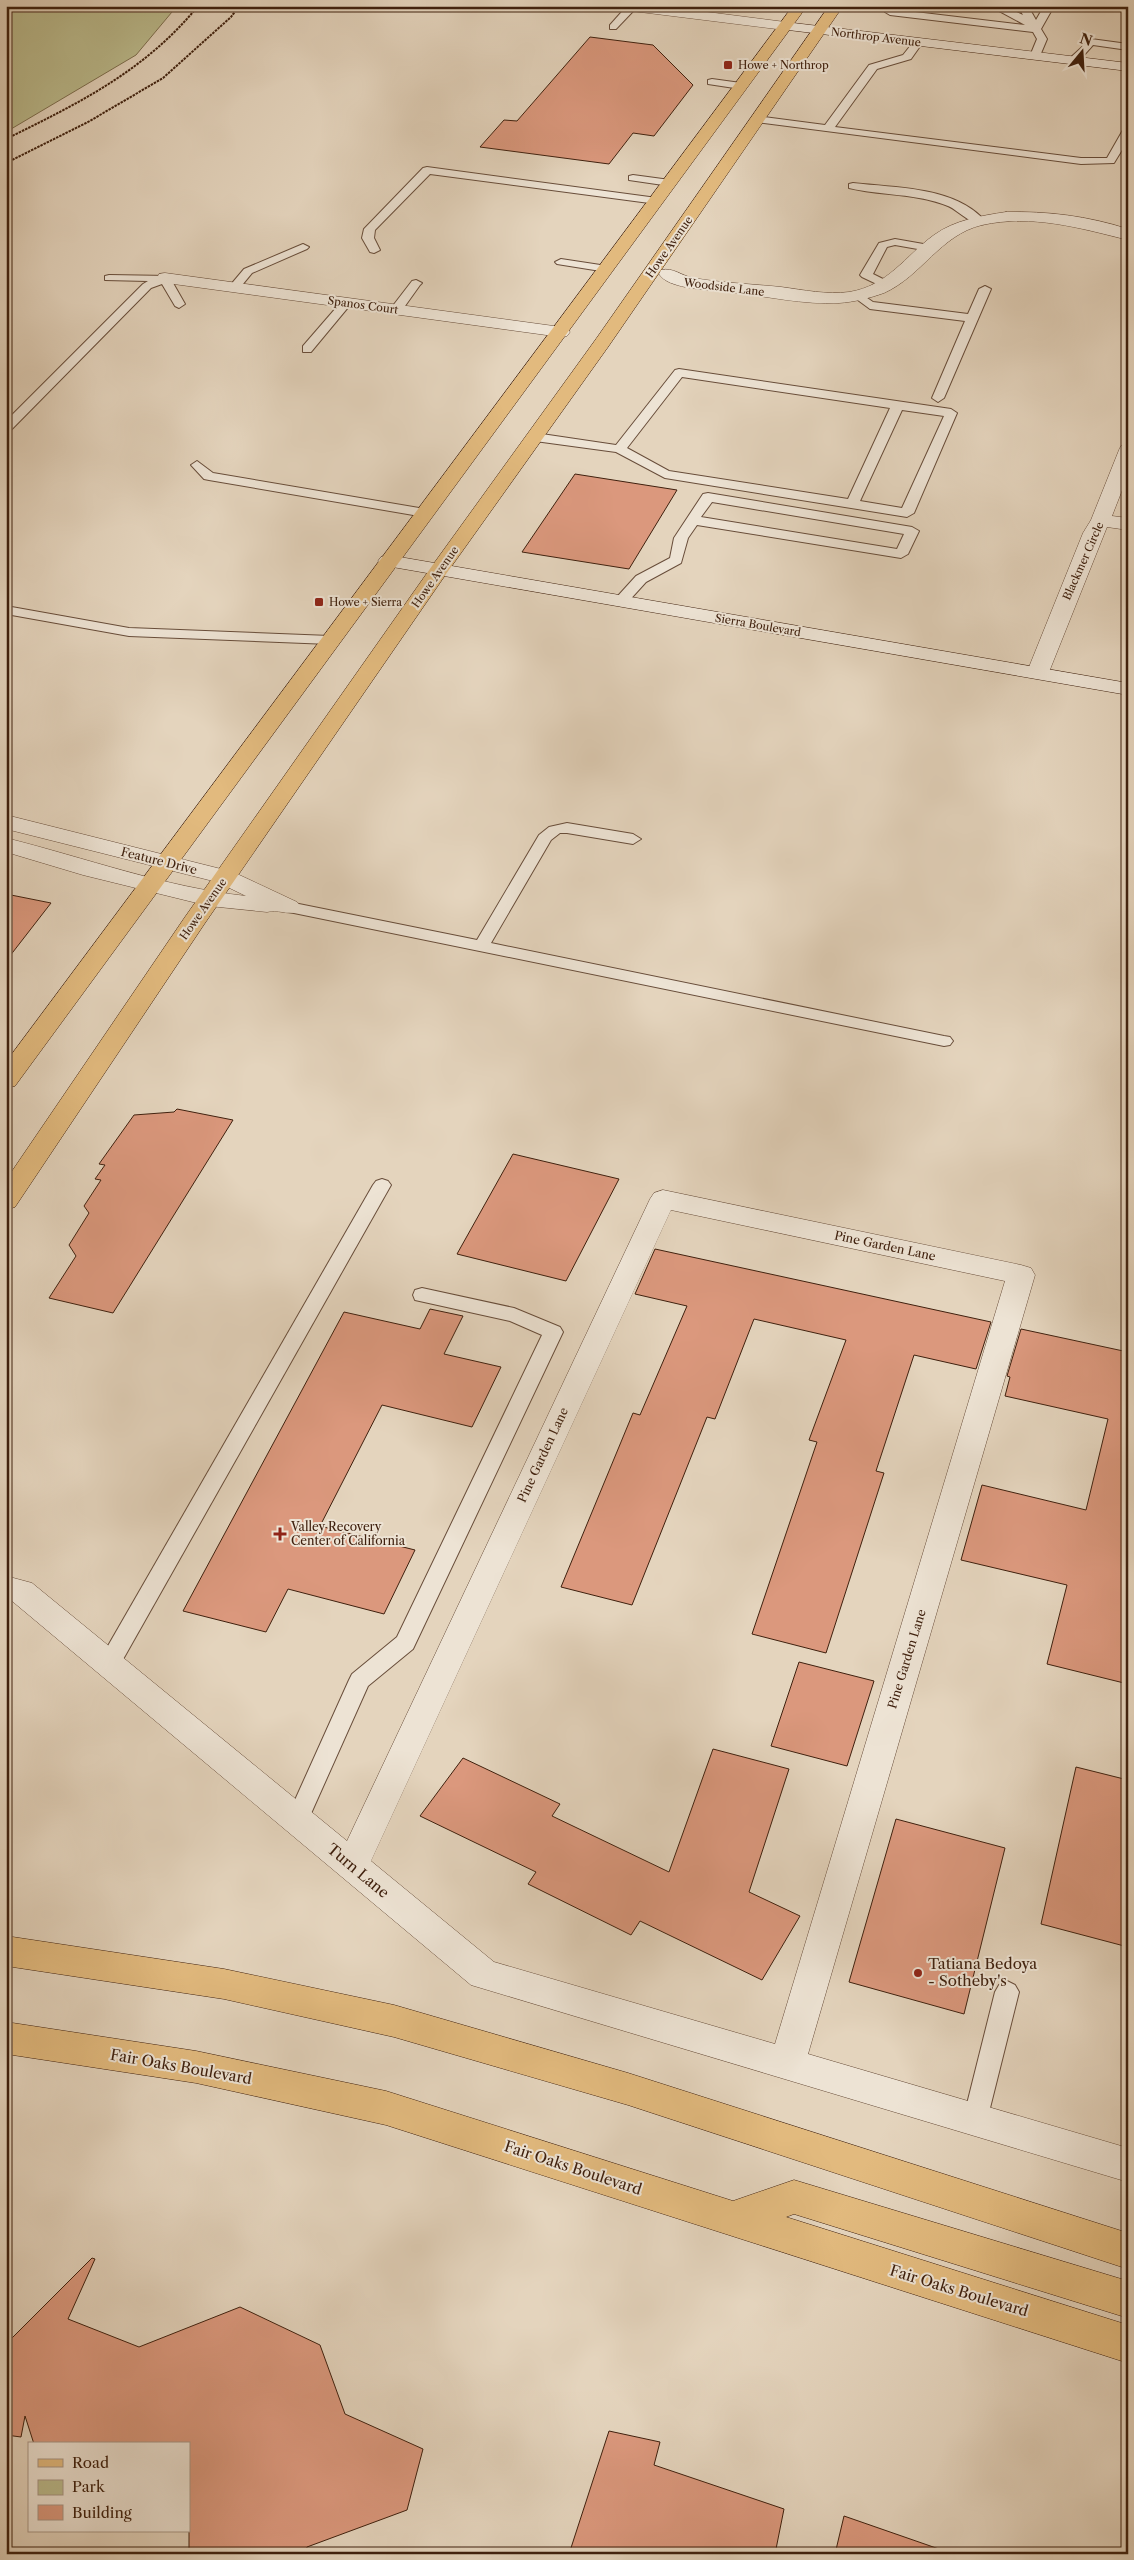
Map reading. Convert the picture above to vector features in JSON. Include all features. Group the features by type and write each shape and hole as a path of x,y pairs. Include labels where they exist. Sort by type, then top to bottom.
{"main road":[{"path":"6,1080 388,561 561,332 800,6"},
{"name":"Howe Avenue","path":"6,1201 209,898 439,570 531,433 836,6"},
{"path":"647,269 664,213 657,201"},
{"path":"556,365 567,350 561,332"},
{"path":"6,1951 224,1984 394,2022 628,2089 1128,2251"},
{"name":"Fair Oaks Boulevard","path":"6,2038 196,2067 386,2108 1128,2344"},
{"path":"731,2219 794,2198 1128,2300"}],"street":[{"name":"Northrop Avenue","path":"628,7 1128,68"},
{"name":"Woodside Lane","path":"647,269 680,282 709,287 729,284 830,300 857,295 887,285 901,276 940,237 955,229 980,222 1011,217 1066,219 1101,226 1128,235"},
{"name":"Spanos Court","path":"165,278 561,332"},
{"name":"Blackmer Circle","path":"1038,672 1128,450"},
{"path":"1101,520 1128,524"},
{"name":"Sierra Boulevard","path":"388,561 1128,689"},
{"name":"Feature Drive","path":"6,822 166,864 225,877 288,907"},
{"name":"Feature Drive","path":"6,845 209,898 288,907"},
{"name":"Pine Garden Lane","path":"352,1865 663,1199 1021,1275 775,2061"},
{"name":"Turn Lane","path":"6,1588 21,1591 483,1974 775,2061"},
{"path":"775,2061 1128,2165"}],"lane":[{"path":"996,6 1018,16 1036,29"},
{"path":"1023,6 1042,43 1035,56"},
{"path":"1036,29 1049,6"},
{"path":"613,27 628,7"},
{"path":"890,12 1036,29"},
{"path":"828,129 873,67 906,57 918,42"},
{"path":"1073,61 1091,42 1128,47"},
{"path":"712,82 741,86"},
{"path":"757,119 1080,162 1110,161 1128,130"},
{"path":"374,250 368,234 374,224 427,170 657,201"},
{"path":"633,178 670,183"},
{"path":"853,186 923,195 954,203 969,210 980,222"},
{"path":"887,285 866,275 883,245 894,242 929,248"},
{"path":"234,288 248,271 303,247"},
{"path":"561,262 607,269"},
{"path":"108,278 165,278"},
{"path":"165,278 179,304"},
{"path":"6,428 147,286 165,278"},
{"path":"396,310 416,283"},
{"path":"938,398 984,289"},
{"path":"857,295 870,305 972,318"},
{"path":"307,349 346,303"},
{"path":"531,433 619,449 665,474 907,513 951,413 679,373 619,449"},
{"path":"852,504 898,405"},
{"path":"198,465 209,476 425,513"},
{"path":"621,601 641,579 676,560 681,538 708,497 912,531 901,554 693,520"},
{"path":"6,610 129,632 330,640"},
{"path":"480,947 545,838 551,832 557,828 567,828 633,839"},
{"path":"288,907 944,1041"},
{"path":"109,1664 382,1185"},
{"path":"297,1820 360,1680 405,1643 553,1332 514,1315 422,1296"},
{"path":"975,2120 1007,1992"}],"path":[{"path":"6,140 113,83 154,53 186,23 198,6"},
{"path":"6,163 88,122 163,78 231,17 239,6"}],"green space":[{"path":"6,6 177,6 136,55 6,132"}],"building":[{"path":"590,37 653,45 693,85 654,136 633,133 609,164 480,147 504,120 517,121"},
{"path":"575,474 677,490 629,569 522,552"},
{"path":"6,894 51,903 6,961"},
{"path":"177,1109 233,1120 113,1313 49,1298 76,1256 69,1245 89,1213 84,1206 101,1180 95,1179 105,1165 99,1164 134,1115 174,1112"},
{"path":"513,1154 619,1179 566,1281 457,1254"},
{"path":"655,1249 991,1322 976,1369 914,1355 876,1471 884,1473 826,1653 752,1634 817,1442 809,1440 846,1340 754,1319 715,1419 707,1417 632,1605 561,1587 633,1413 640,1415 687,1306 635,1294"},
{"path":"430,1309 463,1316 444,1354 501,1367 472,1427 382,1405 320,1526 415,1550 384,1614 288,1589 266,1632 183,1611 344,1312 420,1329"},
{"path":"1021,1329 1128,1352 1128,1684 1047,1664 1067,1585 961,1560 982,1485 1086,1510 1108,1419 1005,1396 1010,1377 1007,1376"},
{"path":"799,1662 874,1681 847,1766 771,1746"},
{"path":"713,1749 789,1769 749,1892 800,1916 762,1980 640,1921 631,1935 528,1884 536,1872 420,1816 463,1758 560,1804 552,1816 669,1872"},
{"path":"1076,1767 1128,1780 1128,1947 1041,1924"},
{"path":"896,1819 1005,1848 964,2014 849,1982"},
{"path":"92,2258 95,2259 68,2319 139,2347 240,2307 320,2345 345,2414 423,2449 407,2510 307,2547 305,2554 189,2554 190,2442 33,2442 25,2416 21,2437 6,2435 6,2344"},
{"path":"609,2431 660,2442 654,2465 784,2509 775,2554 569,2554"},
{"path":"844,2516 939,2549 938,2554 835,2554"}],"place":[{"name":"Howe + Northrop","path":"728,65"},
{"name":"Howe + Sierra","path":"319,602"},
{"name":"Valley Recovery Center of California","path":"280,1534"},
{"name":"Tatiana Bedoya - Sotheby's","path":"918,1973"}]}
